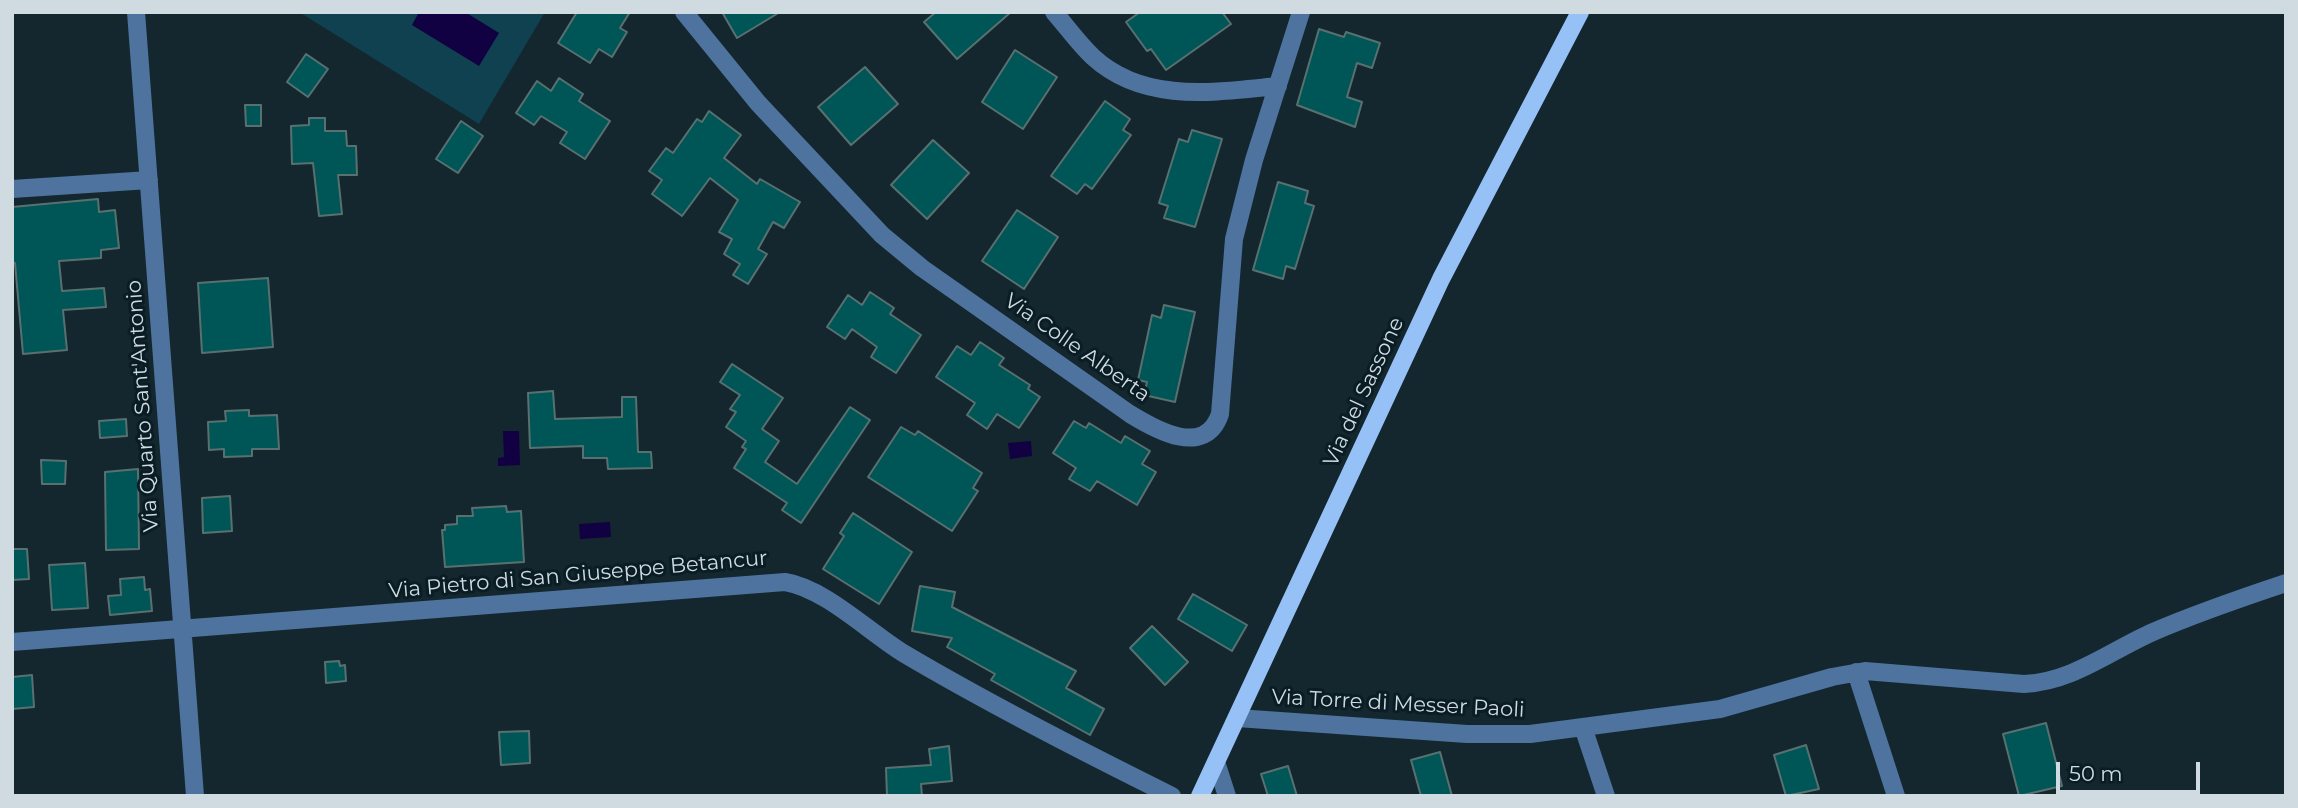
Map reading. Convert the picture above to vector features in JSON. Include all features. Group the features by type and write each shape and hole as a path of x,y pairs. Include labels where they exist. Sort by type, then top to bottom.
{"main road":[{"name":"Via del Sassone","path":"1200,796 1441,279 1580,12"}],"street":[{"name":"Via Quarto Sant'Antonio","path":"136,12 195,796"},
{"name":"Via Colle Alberta","path":"684,12 814,166 895,246 1130,414 1177,437 1205,434 1214,427 1220,414 1234,239 1301,12"},
{"path":"1054,12 1091,56 1132,83 1152,89 1196,92 1278,86"},
{"path":"12,189 149,180"},
{"name":"Via Pietro di San Giuseppe Betancur","path":"12,642 785,582 807,588 886,642 1017,719 1172,796"},
{"name":"Via Torre di Messer Paoli","path":"1237,718 1466,734 1530,734 1720,709 1856,673 1879,671 2024,684 2046,683 2202,611 2286,583"},
{"path":"1856,673 1896,796"},
{"path":"1583,727 1606,796"},
{"path":"1216,762 1227,796"}],"shaded area":[{"path":"299,12 545,12 479,124"},
{"path":"419,12 465,12 499,33 479,66 412,25"},
{"path":"503,431 519,431 520,465 498,466 498,458 504,457"},
{"path":"1031,441 1032,456 1010,459 1008,443"},
{"path":"610,522 611,537 580,539 579,524"}],"building":[{"path":"577,12 630,12 620,28 627,32 612,57 599,49 590,63 558,43"},
{"path":"722,12 780,12 737,38"},
{"path":"936,12 1011,12 957,59 924,22"},
{"path":"1140,12 1222,12 1231,24 1166,70 1151,49 1147,51 1126,22"},
{"path":"1319,29 1344,37 1346,32 1380,43 1372,68 1357,63 1347,97 1362,102 1355,127 1297,105"},
{"path":"1015,50 1057,77 1023,129 982,102"},
{"path":"306,54 328,69 308,97 287,82"},
{"path":"865,67 898,104 851,145 818,107"},
{"path":"559,78 583,94 579,101 610,121 585,159 560,143 567,132 541,116 534,125 516,113 537,81 551,91"},
{"path":"1105,101 1130,119 1123,130 1131,135 1092,189 1085,184 1077,194 1051,176"},
{"path":"245,105 261,105 261,126 246,126"},
{"path":"709,111 741,135 724,158 757,184 760,179 800,202 784,228 773,222 758,249 767,254 748,284 733,275 740,264 724,254 732,239 719,232 738,200 710,178 682,216 652,194 662,180 649,171 666,148 673,153 697,119 702,122"},
{"path":"309,118 325,118 325,131 346,131 347,146 356,146 357,175 338,175 342,214 319,216 313,163 292,164 291,126 309,125"},
{"path":"461,121 483,136 458,173 436,159"},
{"path":"1192,130 1222,139 1195,227 1164,218 1168,206 1159,203 1179,139 1188,142"},
{"path":"933,140 969,173 927,219 891,185"},
{"path":"1278,182 1308,191 1305,203 1314,206 1295,269 1286,266 1283,279 1253,270"},
{"path":"98,199 99,212 115,210 119,248 101,250 101,258 59,261 62,291 104,288 106,307 63,310 67,350 23,354 15,263 12,263 12,207"},
{"path":"1017,210 1058,237 1024,289 982,261"},
{"path":"268,278 273,347 202,353 198,283"},
{"path":"870,292 894,308 890,314 921,335 896,373 871,357 877,347 852,329 845,339 827,327 848,295 862,305"},
{"path":"1164,305 1195,312 1175,402 1144,395 1147,382 1138,380 1152,315 1161,318"},
{"path":"980,342 1004,358 999,365 1030,385 1028,389 1040,397 1019,428 997,414 987,429 967,415 975,403 936,377 957,346 971,355"},
{"path":"732,364 783,398 762,429 779,441 765,462 797,484 850,407 870,420 801,523 782,510 787,503 734,468 746,449 742,447 746,441 726,427 736,412 730,409 740,395 720,382"},
{"path":"553,391 555,419 622,417 622,397 636,397 638,452 651,452 652,468 608,469 607,458 583,458 583,446 530,448 528,393"},
{"path":"249,410 249,416 277,415 279,449 252,449 252,456 224,457 224,449 209,450 208,422 226,421 225,411"},
{"path":"126,419 127,436 100,438 99,421"},
{"path":"1074,421 1086,428 1089,423 1121,443 1125,436 1150,451 1142,464 1156,472 1137,505 1097,481 1090,491 1069,479 1076,468 1053,453"},
{"path":"901,427 915,435 918,431 982,473 973,488 978,491 952,531 868,477"},
{"path":"41,460 66,461 65,484 42,484"},
{"path":"138,469 139,549 106,550 105,472"},
{"path":"230,496 232,531 203,533 202,498"},
{"path":"506,506 507,512 521,511 524,562 445,567 442,530 445,530 445,525 457,524 457,516 473,516 472,508"},
{"path":"853,513 912,552 879,604 823,569 844,536 840,533"},
{"path":"12,549 27,549 29,579 12,580"},
{"path":"85,563 88,608 52,610 49,565"},
{"path":"144,577 145,590 150,589 152,611 110,615 108,596 121,595 120,579"},
{"path":"920,586 955,592 952,607 1076,671 1066,688 1104,709 1090,735 991,680 995,674 947,647 952,638 912,631"},
{"path":"1193,594 1247,625 1232,651 1178,619"},
{"path":"1152,626 1188,662 1165,685 1130,648"},
{"path":"339,661 340,666 345,665 346,681 326,683 325,662"},
{"path":"32,675 34,707 12,709 12,677"},
{"path":"2046,723 2062,786 2019,796 2003,734"},
{"path":"529,731 530,763 501,765 499,732"},
{"path":"1806,745 1819,789 1786,796 1774,755"},
{"path":"949,746 952,781 921,784 922,796 887,796 886,768 931,765 929,749"},
{"path":"1440,752 1452,796 1421,796 1411,760"},
{"path":"1288,766 1297,796 1268,796 1261,774"}]}
